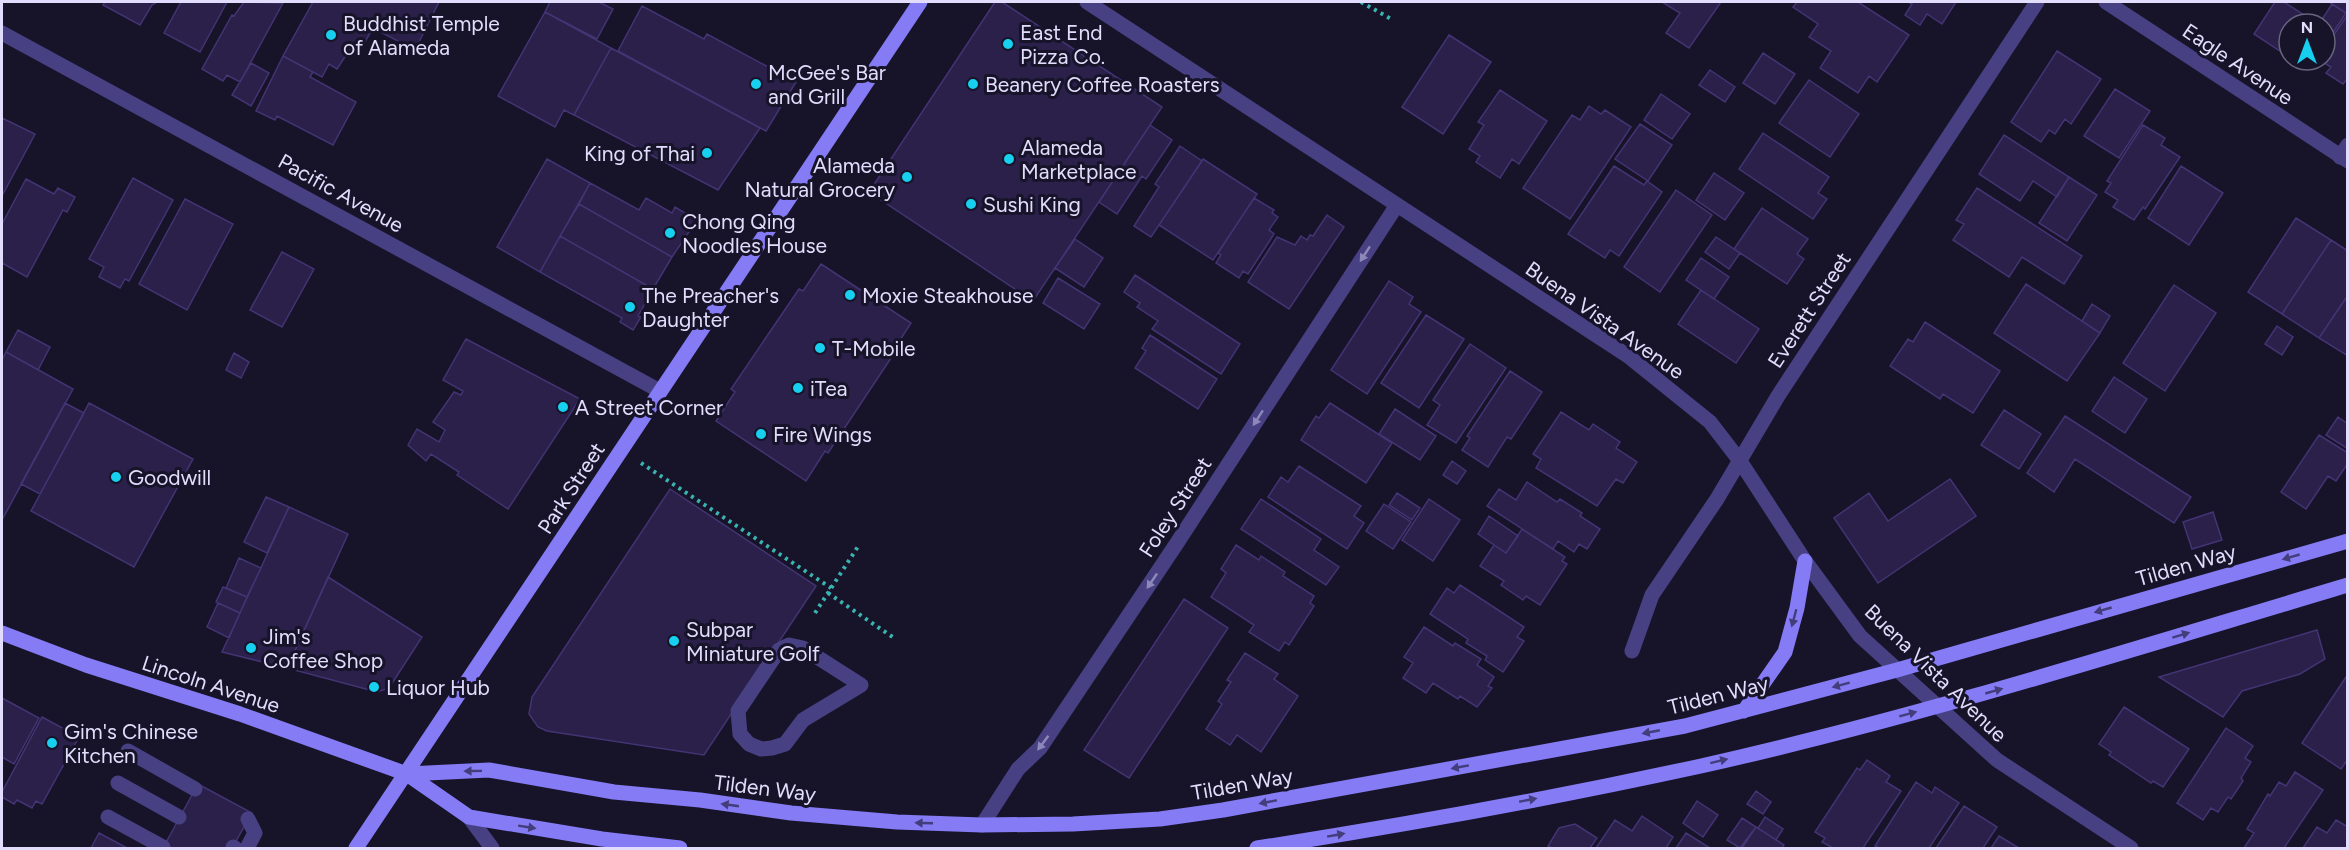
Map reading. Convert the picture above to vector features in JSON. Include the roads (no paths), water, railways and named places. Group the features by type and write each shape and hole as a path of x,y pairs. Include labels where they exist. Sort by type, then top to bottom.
{"main road":[{"name":"Park Street","path":"356,849 921,2"},
{"name":"Tilden Way","path":"407,774 489,771 614,792 801,814 897,822 982,825 1073,824 1160,819 1223,810 1685,726 1897,670 2348,542"},
{"path":"1744,711 1768,680 1785,652 1797,608 1805,561"},
{"path":"1257,849 1504,805 1702,765 1937,706 2348,585"},
{"name":"Lincoln Avenue","path":"2,633 86,665 240,714 407,774"},
{"path":"407,774 469,818 680,849"}],"street":[{"name":"Buena Vista Avenue","path":"1087,2 1628,356 1710,423 1740,461 1805,561 1860,636 1997,760 2132,849"},
{"name":"Everett Street","path":"1632,651 1652,594 1717,500 1778,396 2037,2"},
{"name":"Eagle Avenue","path":"2106,2 2345,154"},
{"name":"Pacific Avenue","path":"2,33 660,391"},
{"name":"Foley Street","path":"982,825 1018,769 1040,748 1178,543 1397,205"},
{"path":"789,645 803,648 861,685 803,720 785,744 762,749 749,744 740,734 738,711 779,650 789,645"},
{"path":"128,751 195,789"},
{"path":"118,783 179,818"},
{"path":"108,818 163,848"},
{"path":"469,818 492,849"},
{"path":"238,848 255,833 248,819"}],"place":[{"name":"Buddhist Temple of Alameda","path":"331,35"},
{"name":"East End Pizza Co.","path":"1008,44"},
{"name":"McGee's Bar and Grill","path":"756,84"},
{"name":"Beanery Coffee Roasters","path":"973,84"},
{"name":"King of Thai","path":"707,153"},
{"name":"Alameda Marketplace","path":"1009,159"},
{"name":"Alameda Natural Grocery","path":"907,177"},
{"name":"Sushi King","path":"971,204"},
{"name":"Chong Qing Noodles House","path":"670,233"},
{"name":"Moxie Steakhouse","path":"850,295"},
{"name":"The Preacher's Daughter","path":"630,307"},
{"name":"T-Mobile","path":"820,348"},
{"name":"iTea","path":"798,388"},
{"name":"A Street Corner","path":"563,407"},
{"name":"Fire Wings","path":"761,434"},
{"name":"Goodwill","path":"116,477"},
{"name":"Subpar Miniature Golf","path":"674,641"},
{"name":"Jim's Coffee Shop","path":"251,648"},
{"name":"Liquor Hub","path":"374,687"},
{"name":"Gim's Chinese Kitchen","path":"52,743"}]}
